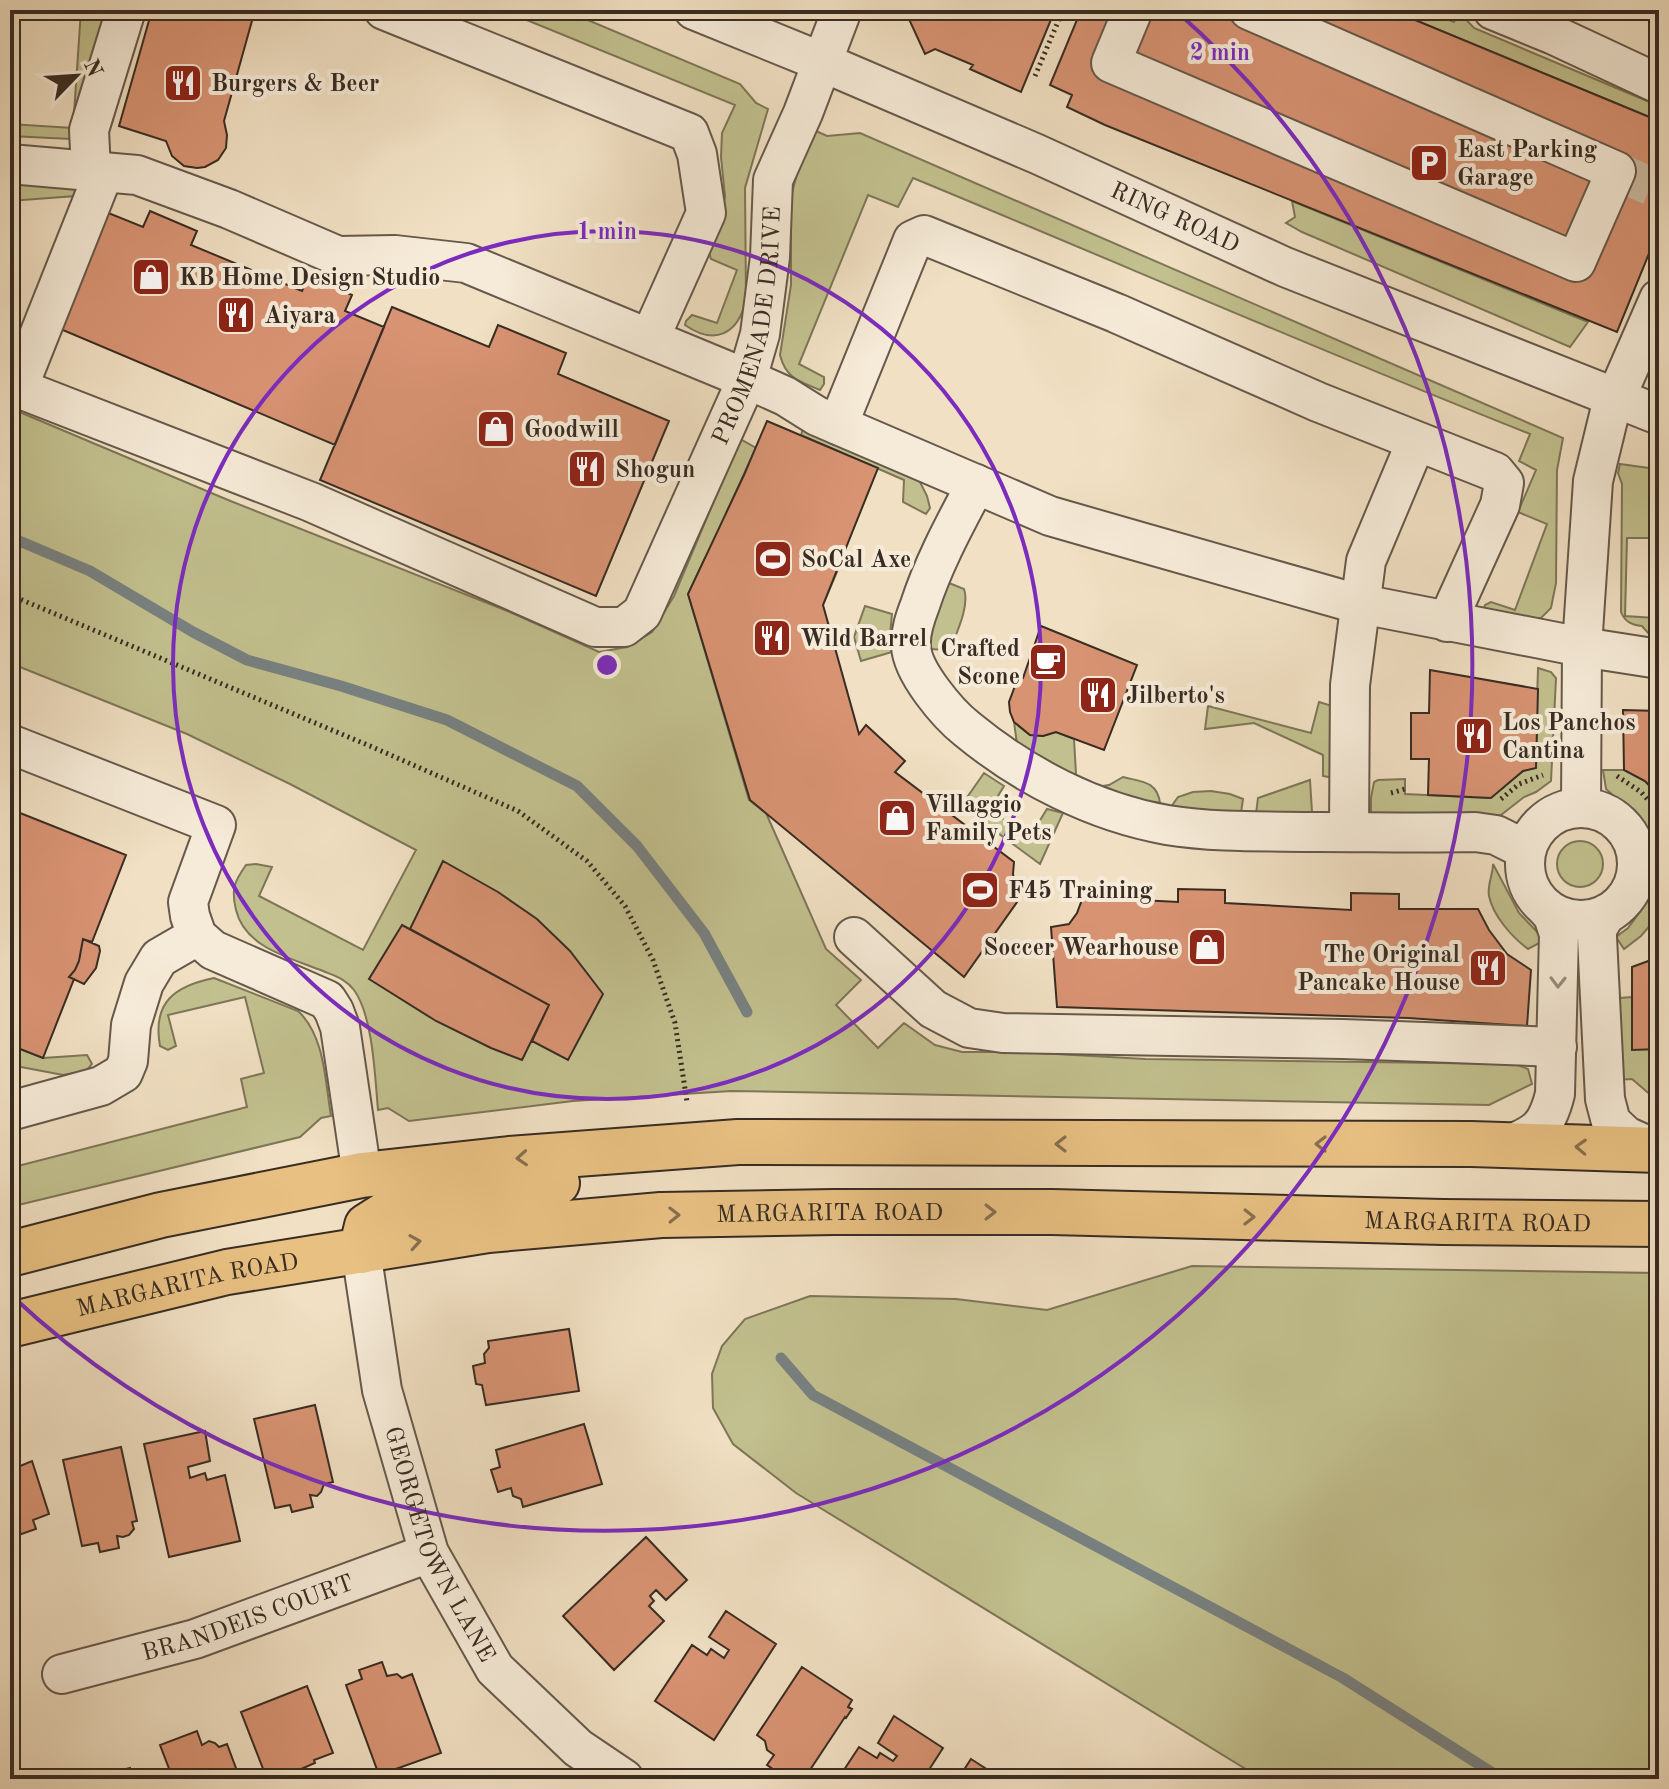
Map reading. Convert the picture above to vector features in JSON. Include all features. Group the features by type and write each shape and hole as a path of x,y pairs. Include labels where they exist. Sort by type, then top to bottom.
{"main road":[{"path":"10,1254 161,1215 362,1175 509,1159 738,1142 1508,1145 1657,1150"},
{"path":"361,1251 367,1226 389,1212 424,1201 579,1179 689,1171 844,1169 906,1144"},
{"name":"MARGARITA ROAD","path":"10,1325 227,1272 488,1230 661,1215 1052,1212 1659,1224"}],"street":[{"path":"14,386 98,171 89,130 126,10"},
{"path":"384,10 689,133 697,154 706,213 650,338"},
{"name":"RING ROAD","path":"694,10 1037,154 1285,267 1659,415"},
{"name":"PROMENADE DRIVE","path":"14,386 311,502 595,627 624,627 642,613 747,379 760,334 770,257 773,180 842,10"},
{"path":"1133,10 1111,63 1576,262 1616,171 1249,10"},
{"path":"1493,10 1659,84"},
{"path":"10,164 137,175 229,209 338,256 395,255 466,263 747,379 785,396 817,416 1050,516 1361,605 1659,659"},
{"path":"838,425 913,240 924,235 1116,313 1318,402 1495,472 1504,483 1500,505 1447,622"},
{"path":"1581,808 1582,647 1593,481 1610,411 1659,299"},
{"path":"1349,832 1350,685 1366,561 1416,442"},
{"path":"976,484 941,548 913,626 910,648 921,674 952,718 985,744 1082,800 1168,825 1233,831 1475,832 1496,835 1526,850"},
{"path":"10,744 216,825 188,902 197,936 213,950 327,1000 340,1027 362,1175"},
{"path":"1508,1145 1529,1138 1542,1128 1551,1112 1555,1094 1559,934 1553,916 1536,899 1527,880 1524,865 1526,850 1531,837 1548,817 1568,809 1581,808 1608,815 1627,832 1646,881 1615,909 1596,918 1571,920 1546,908"},
{"path":"1606,914 1597,929 1605,1099 1611,1122 1626,1136 1657,1150"},
{"path":"10,1111 101,1086 123,1073 128,1061 131,1025 144,983 159,958 197,936"},
{"path":"854,937 933,1009 969,1028 980,1030 1557,1047"},
{"name":"GEORGETOWN LANE","path":"361,1251 382,1390 429,1553 495,1669 578,1748 624,1779"},
{"name":"BRANDEIS COURT","path":"62,1674 195,1639 429,1553"}],"path":[{"path":"1035,76 1063,10"},
{"path":"10,595 518,811 587,861 625,906 653,960 675,1023 687,1102"},
{"path":"1495,805 1519,784 1543,776 1545,763"},
{"path":"1616,770 1618,777 1641,792 1659,812"}],"shaded area":[{"path":"81,10 112,10 71,139 10,136 10,124 73,128"},
{"path":"502,10 564,10 740,84 756,103 768,109 745,188 746,300 737,321 724,333 706,335 685,325 692,315 717,323 737,270 711,259 708,249 722,217 725,196 722,133 735,105"},
{"path":"1391,10 1422,10 1454,22 1458,11 1474,28 1659,106 1659,121"},
{"path":"816,131 827,136 860,133 1563,438 1557,470 1556,583 1551,608 1541,618 1526,623 1483,611 1485,605 1491,602 1515,610 1547,524 1518,512 1536,470 1519,461 1530,434 913,178 898,207 868,195 799,364 824,377 824,384 820,390 795,378 786,369 780,355 791,285 791,197 801,158"},
{"path":"76,182 81,192 76,196 10,201 10,185"},
{"path":"1292,201 1588,322 1570,347 1302,232 1286,223 1295,217"},
{"path":"10,408 228,500 510,612 599,652 627,647 652,632 674,596 740,439 756,448 727,511 842,560 823,605 705,558 688,594 749,800 766,813 826,949 861,980 836,1005 878,1048 904,1023 935,1045 962,1052 1145,1059 1515,1064 1528,1069 1532,1084 1489,1105 731,1091 573,1101 409,1121 388,1108 378,1110 369,1031 354,990 340,978 259,943 241,923 234,891 246,865 272,867 259,896 363,950 416,850 187,734 10,663"},
{"path":"805,423 907,467 927,496 930,508 926,514 903,502 904,480 801,435"},
{"path":"1620,464 1649,468 1659,474 1657,538 1627,538 1625,616 1655,618 1659,628 1656,634 1649,634 1642,626 1629,622 1621,612"},
{"path":"944,581 964,589 964,612 950,650 928,649 928,619"},
{"path":"865,606 892,614 892,652 861,661 854,637"},
{"path":"1538,668 1551,672 1556,678 1551,781 1501,815 1371,814 1374,782 1378,780 1405,779 1405,794 1490,798 1523,771 1535,768"},
{"path":"1319,702 1329,705 1332,710 1333,778 1323,776 1323,755 1254,723 1205,729 1208,706 1311,733"},
{"path":"1014,722 1030,735 1043,736 1056,732 1074,739 1074,778 1017,744"},
{"path":"1603,770 1624,770 1645,781 1659,796 1659,854 1639,819 1606,789"},
{"path":"984,773 1004,786 989,811 1031,835 1047,809 1063,813 1040,864 961,806"},
{"path":"1123,777 1152,786 1160,803 1139,801 1097,787 1109,785"},
{"path":"1310,780 1312,812 1256,814 1258,798"},
{"path":"1211,791 1243,799 1241,813 1171,807 1178,797"},
{"path":"1580,841 1596,848 1603,864 1596,880 1580,887 1564,880 1557,864 1564,848"},
{"path":"1493,864 1519,913 1545,940 1528,949 1499,918 1489,896"},
{"path":"1654,897 1659,898 1659,915 1641,936 1624,949 1616,937 1628,928"},
{"path":"214,978 298,1011 307,1021 319,1046 331,1116 321,1118 300,1137 10,1207 10,1168 247,1107 241,1079 264,1073 245,997 168,1015 176,1046 168,1050 160,1046 160,1018 169,998 188,986"},
{"path":"1632,997 1632,1049 1659,1049 1659,1102 1632,1079 1616,1080 1606,999"},
{"path":"10,1045 43,1058 87,1055 92,1064 86,1071 63,1075 10,1065"},
{"path":"1192,1266 1659,1273 1659,1779 1262,1779 796,1493 733,1444 713,1408 712,1374 722,1346 745,1319 810,1296 956,1299 1047,1310"}],"building":[{"name":"Burgers & Beer","path":"152,10 255,10 224,121 226,148 218,160 205,167 184,166 172,156 166,141 119,126"},
{"path":"911,10 1055,10 1021,92 970,69 973,65 935,49 925,54 908,17"},
{"name":"East Parking Garage","path":"1081,10 1391,10 1659,121 1659,229 1617,332 1067,107 1072,95 1050,85"},
{"path":"150,211 197,231 191,245 302,291 309,276 352,295 345,311 384,327 335,445 58,328 106,212 143,227"},
{"path":"392,307 489,347 498,325 566,353 558,374 669,421 596,596 320,480"},
{"path":"767,421 878,468 823,605 859,734 866,725 905,761 895,772 1014,862 1015,885 1022,895 964,977 750,800 688,594"},
{"path":"1041,626 1137,665 1104,750 1056,732 1043,736 1030,735 1014,722 1009,702 1015,686 1023,678"},
{"name":"Los Panchos Cantina","path":"1430,670 1538,689 1536,768 1523,771 1491,798 1428,795 1429,759 1411,759 1411,713 1429,713"},
{"path":"1623,710 1659,711 1659,796 1645,781 1624,770"},
{"path":"10,809 126,855 92,942 83,939 79,961 69,977 74,979 43,1058 10,1045"},
{"path":"443,861 498,892 537,919 570,951 603,994 568,1060 532,1041 549,1005 410,929"},
{"path":"1178,889 1225,890 1225,903 1351,910 1351,893 1399,894 1399,909 1478,909 1507,954 1531,970 1527,1026 1408,1018 1057,1007 1051,927 1069,924 1083,897 1178,902"},
{"path":"402,925 549,1005 522,1060 436,1021 369,979"},
{"path":"83,939 99,946 100,951 96,968 84,984 69,977 79,961"},
{"path":"1659,955 1659,1049 1632,1050 1632,967"},
{"path":"569,1329 579,1391 486,1405 482,1385 476,1384 473,1366 485,1363 488,1341"},
{"path":"315,1405 333,1482 324,1484 317,1496 310,1495 313,1507 292,1512 290,1505 275,1508 254,1419"},
{"path":"584,1424 602,1484 523,1507 521,1499 513,1496 511,1488 498,1492 491,1470 500,1467 496,1450"},
{"path":"205,1431 210,1461 188,1467 190,1478 205,1473 207,1480 225,1475 240,1541 169,1557 144,1444"},
{"path":"121,1447 137,1521 132,1522 134,1529 129,1535 117,1536 119,1548 100,1552 98,1543 82,1546 63,1460"},
{"path":"32,1461 49,1514 33,1520 36,1529 10,1538 10,1463 13,1469"},
{"path":"646,1537 687,1580 666,1600 656,1590 650,1596 654,1601 649,1606 664,1621 614,1670 563,1616"},
{"path":"726,1611 776,1644 714,1740 655,1701 692,1645 707,1655 711,1649 724,1658 729,1650 709,1637"},
{"path":"382,1662 387,1676 397,1674 402,1678 412,1674 441,1753 379,1775 346,1685 362,1679 359,1670"},
{"path":"802,1667 852,1700 848,1707 852,1709 804,1779 790,1772 786,1778 767,1765 774,1755 757,1735"},
{"path":"307,1686 333,1753 301,1769 305,1777 325,1770 329,1779 267,1779 241,1712"},
{"path":"894,1716 943,1748 923,1779 838,1779 859,1747 877,1758 880,1753 893,1761 897,1756 878,1743"},
{"path":"197,1731 202,1745 209,1741 219,1747 227,1744 240,1779 173,1779 160,1745"},
{"path":"971,1759 1002,1779 958,1779"},
{"path":"130,1768 133,1779 89,1779"}],"waterway":[{"path":"10,537 90,571 247,660 447,720 577,786 637,846 704,933 747,1012"},
{"path":"781,1358 813,1395 1343,1678 1502,1779"}],"tunnel":[{"path":"1616,171 1659,190"}],"place":[{"name":"Burgers & Beer","path":"183,83"},
{"name":"East Parking Garage","path":"1429,163"},
{"name":"KB Home Design Studio","path":"151,277"},
{"name":"Aiyara","path":"236,315"},
{"name":"Goodwill","path":"496,429"},
{"name":"Shogun","path":"587,469"},
{"name":"SoCal Axe","path":"773,559"},
{"name":"Wild Barrel","path":"772,638"},
{"name":"Crafted Scone","path":"1048,662"},
{"name":"Jilberto's","path":"1098,695"},
{"name":"Los Panchos Cantina","path":"1474,736"},
{"name":"Villaggio Family Pets","path":"897,818"},
{"name":"F45 Training","path":"980,890"},
{"name":"Soccer Wearhouse","path":"1207,947"},
{"name":"The Original Pancake House","path":"1488,968"}]}
